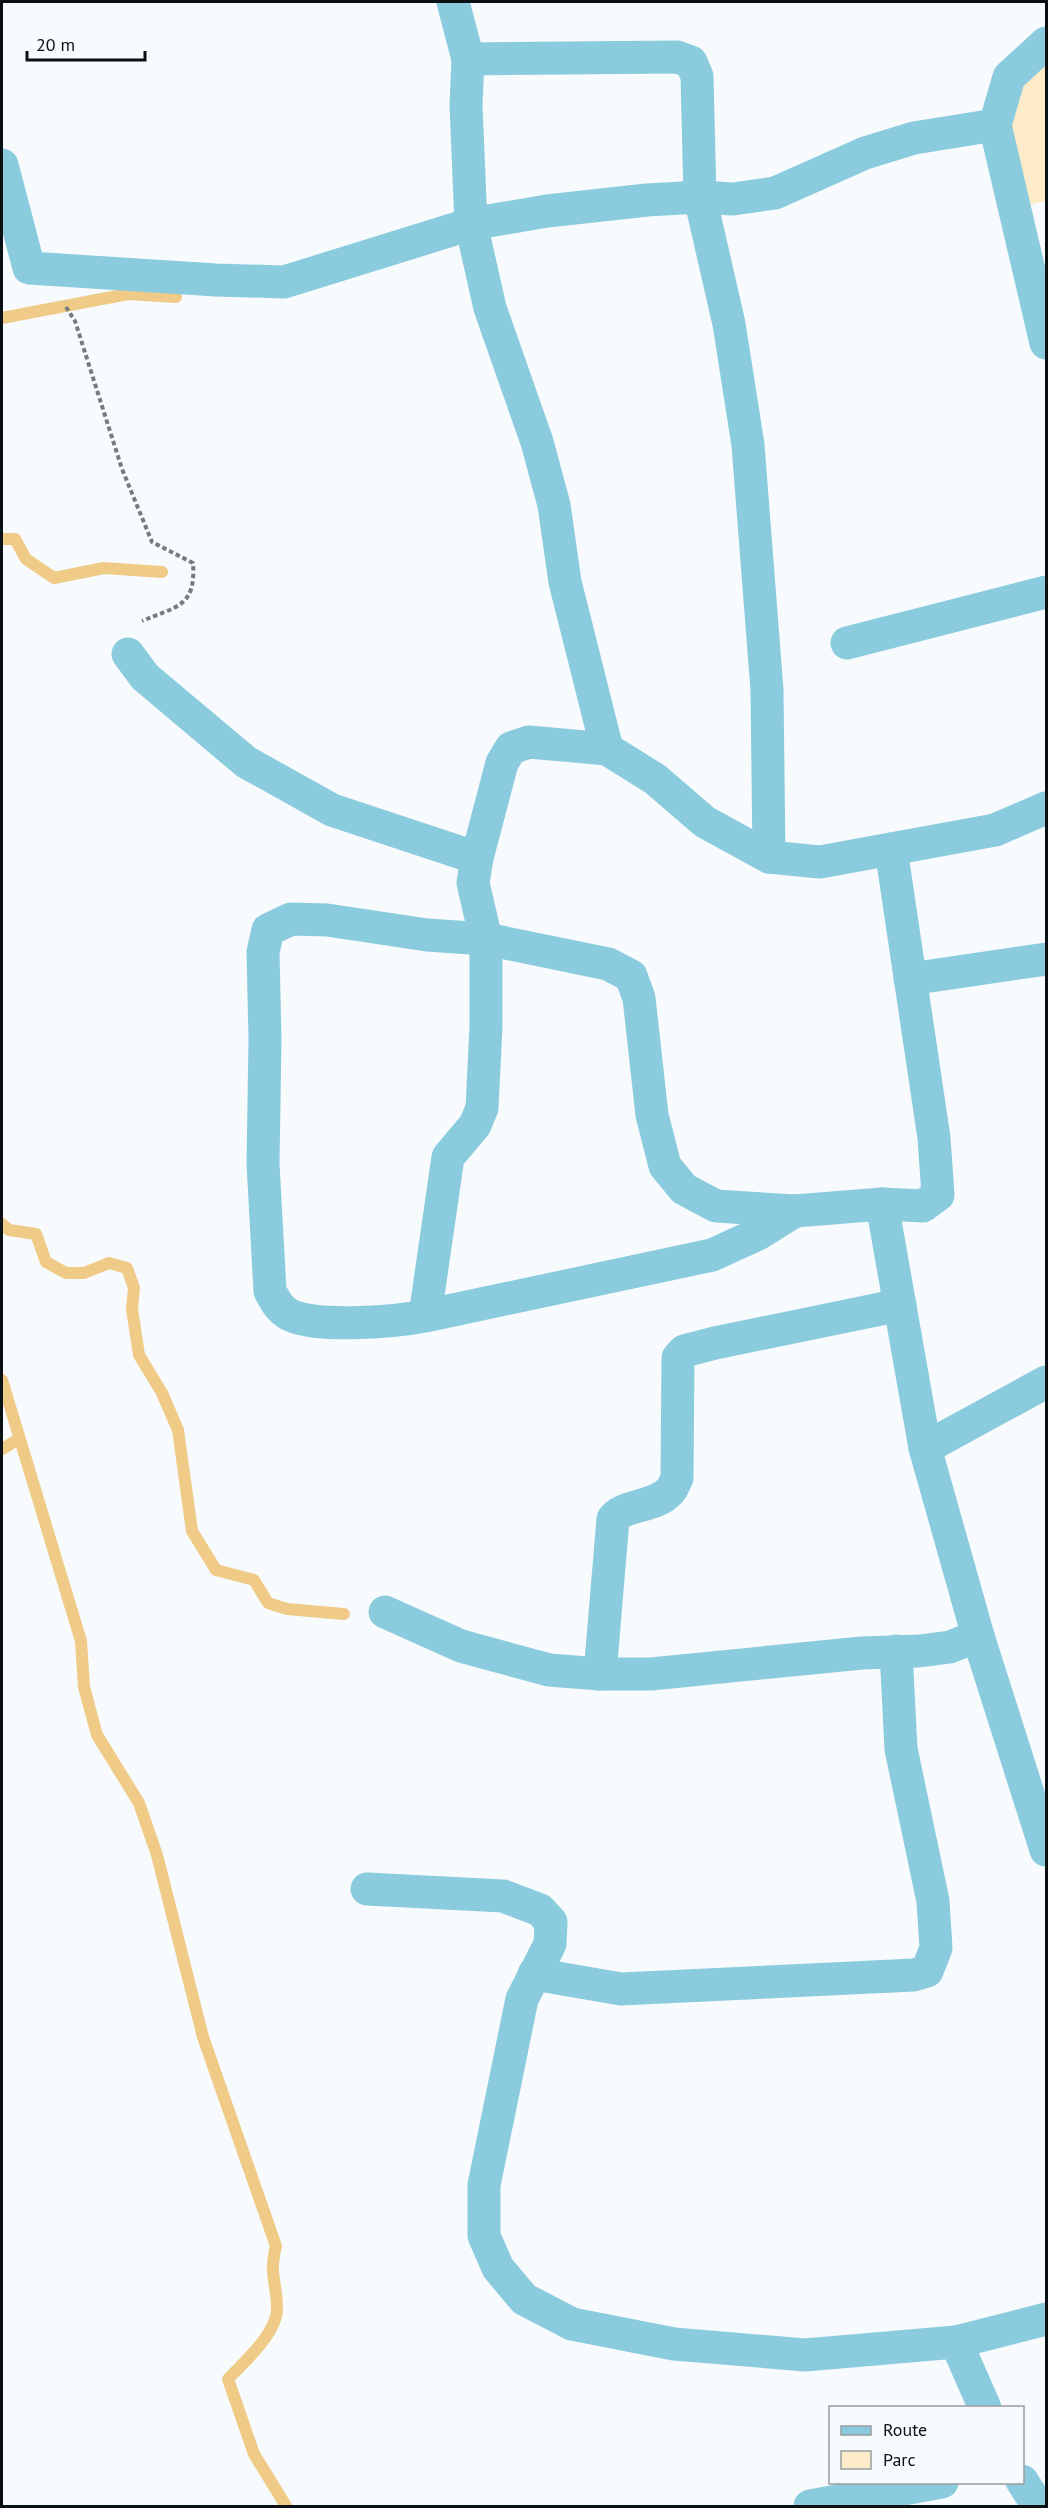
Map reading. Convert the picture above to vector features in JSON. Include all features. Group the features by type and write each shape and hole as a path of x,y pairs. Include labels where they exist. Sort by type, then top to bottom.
{"street":[{"path":"453,2 468,59 466,105 471,224 490,308 537,442 551,495 565,582 607,749"},
{"path":"1047,43 1009,77 995,125 1047,343"},
{"path":"468,59 677,57 691,62 697,76 700,197 729,324 748,445 767,690 769,857"},
{"path":"2,165 28,268 204,280 284,282 471,224 547,211 700,197 733,199 775,193 866,153 914,138 995,125"},
{"path":"848,642 1047,592"},
{"path":"128,654 145,676 246,762 332,810 477,858"},
{"path":"425,1316 448,1157 475,1125 482,1108 486,1026 486,939 473,883 477,858 502,763 511,748 529,742 607,749 655,778 705,822 769,857 820,862 995,830 1047,808"},
{"path":"795,1211 758,1234 712,1255 403,1321 316,1321 293,1317 277,1306 270,1291 263,1164 265,1039 263,952 268,930 291,919 327,920 427,935 486,939 608,964 632,976 639,998 652,1115 665,1166 684,1188 716,1206 795,1211 882,1204 923,1206 938,1195 934,1137 891,849"},
{"path":"910,979 1047,960"},
{"path":"882,1204 925,1448 978,1636 1047,1850"},
{"path":"600,1674 613,1519 617,1514 655,1502 670,1491 677,1478 678,1358 684,1351 900,1305"},
{"path":"925,1448 1047,1382"},
{"path":"385,1612 461,1646 549,1670 600,1674 651,1674 862,1653 950,1647 978,1636"},
{"path":"534,1974 621,1989 914,1975 927,1971 936,1948 933,1901 901,1749 896,1652"},
{"path":"367,1890 503,1896 540,1910 551,1922 550,1944 522,1999 484,2185 484,2236 498,2268 524,2299 572,2324 674,2344 805,2355 956,2342 1047,2319"},
{"path":"956,2342 984,2406"},
{"path":"1024,2483 1038,2506"},
{"path":"810,2506 931,2484"}],"path":[{"path":"28,268 54,289 75,321 122,469 152,542 193,563 194,585 182,604 139,622 128,654"}],"green space":[{"path":"1046,43 1046,201 1015,208 1009,77"}],"waterway":[{"path":"2,318 128,294 176,297"},
{"path":"2,539 15,539 26,559 54,578 104,568 162,572"},
{"path":"2,1224 9,1230 36,1234 46,1262 66,1273 84,1273 109,1263 127,1268 134,1288 132,1309 139,1355 162,1393 178,1430 192,1531 216,1570 254,1580 268,1603 287,1609 344,1614"},
{"path":"2,1380 81,1641 84,1687 97,1735 139,1803 157,1855 203,2037 276,2246 273,2270 276,2316 267,2336 228,2379 254,2454 286,2506"},
{"path":"2,1449 19,1439"}]}
